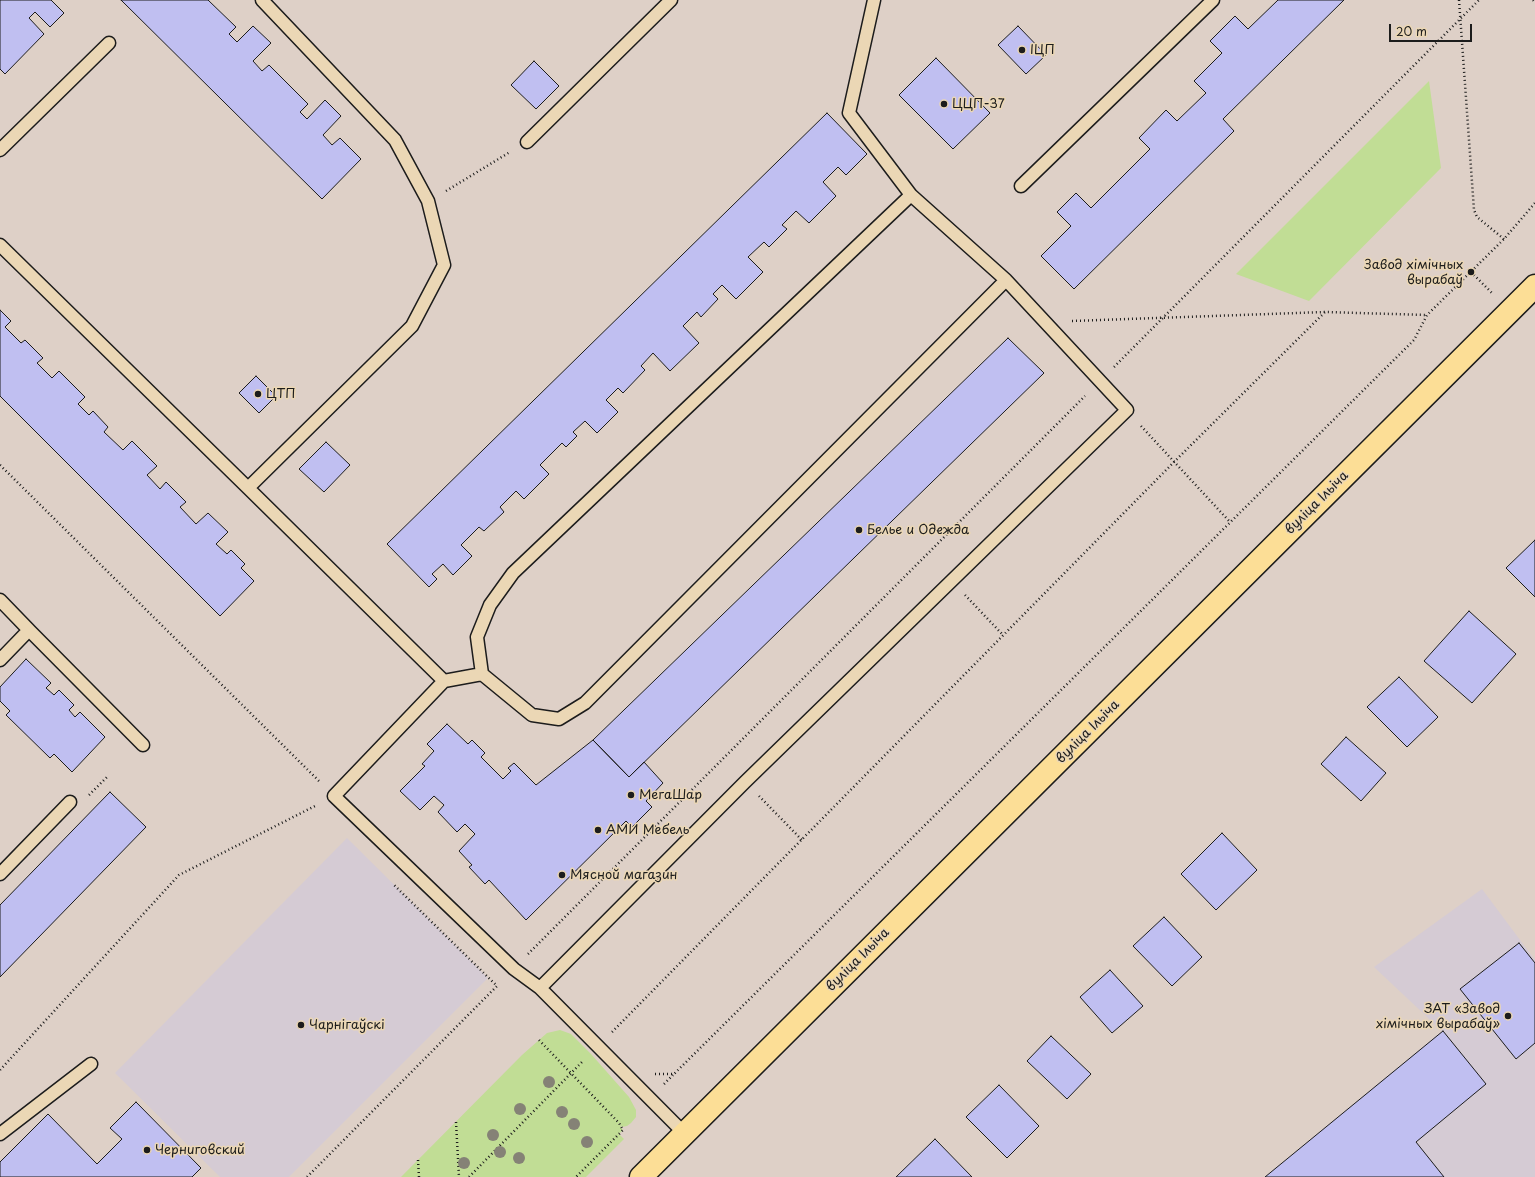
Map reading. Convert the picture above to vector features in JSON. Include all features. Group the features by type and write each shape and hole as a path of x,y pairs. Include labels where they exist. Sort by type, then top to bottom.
{"main road":[{"name":"вуліца Ільіча","path":"648,1174 684,1133 1535,286"}],"lane":[{"path":"248,488 412,326 444,265 428,201 395,140 262,0"},
{"path":"527,142 671,0"},
{"path":"540,988 745,782 1127,410 1006,280 911,195 849,113 874,0"},
{"path":"1021,186 1213,0"},
{"path":"0,150 109,43"},
{"path":"911,195 513,573 490,604 477,637 482,674 532,715 558,719 584,703 1006,280"},
{"path":"0,245 444,681"},
{"path":"0,600 142,745"},
{"path":"0,660 29,630"},
{"path":"482,674 444,681 334,796 514,969 540,988 684,1133"},
{"path":"0,874 70,802"},
{"path":"0,1134 90,1064"}],"path":[{"path":"1459,0 1474,210 1477,217 1504,239"},
{"path":"307,1177 1479,0"},
{"path":"428,201 527,142"},
{"path":"653,1074 674,1074 1414,340 1427,315 1504,239 1535,203"},
{"path":"1471,272 1510,311"},
{"path":"612,1033 1174,462 1325,312"},
{"path":"1044,322 1325,312 1427,315"},
{"path":"1127,410 1230,522"},
{"path":"0,465 334,796 179,876 0,1070"},
{"path":"952,581 1003,635"},
{"path":"745,782 802,840"},
{"path":"314,806 319,812"},
{"path":"392,883 497,986"},
{"path":"539,1040 619,1123 623,1130 576,1177"},
{"path":"469,1177 586,1059"},
{"path":"456,1122 459,1177"},
{"path":"418,1160 419,1177"}],"shaded area":[{"name":"Чарнігаўскі","path":"347,838 488,978 289,1177 220,1177 115,1073"},
{"name":"ЗАТ «Завод хімічных вырабаў»","path":"1482,889 1535,960 1535,1177 1265,1177 1442,1031 1374,967"}],"green space":[{"path":"1429,81 1441,168 1309,301 1236,274"},
{"path":"560,1030 571,1034 591,1054 629,1097 636,1110 636,1117 631,1123 622,1127 620,1125 623,1130 619,1134 624,1139 586,1177 401,1177 522,1055 547,1033"}],"building":[{"path":"0,0 51,0 64,13 50,27 35,12 29,18 44,34 5,74 0,69"},
{"path":"121,0 208,0 236,27 229,34 237,42 253,26 271,43 253,61 262,71 269,65 308,104 300,112 307,119 325,100 341,116 323,135 332,145 340,138 361,159 322,199"},
{"path":"1278,0 1344,0 1223,119 1234,131 1074,289 1041,256 1071,226 1057,212 1076,193 1091,208 1150,149 1139,138 1166,110 1177,121 1206,93 1194,81 1222,53 1210,41 1235,16 1248,29"},
{"name":"ІЦП","path":"1018,26 1046,55 1026,74 998,45"},
{"name":"ЦЦП-37","path":"936,58 990,113 953,149 899,95"},
{"path":"534,61 559,86 536,109 511,85"},
{"path":"827,113 867,154 846,175 838,167 823,182 836,196 809,223 796,211 782,225 787,229 769,247 764,242 748,257 763,272 736,299 722,285 713,294 718,299 701,317 697,312 683,326 699,343 670,371 653,353 641,366 645,370 623,393 618,388 606,400 618,412 597,433 585,421 573,432 577,436 566,447 562,443 540,465 549,474 524,499 516,491 500,507 504,512 484,531 479,527 461,545 472,556 453,575 443,564 432,574 437,579 429,587 387,544"},
{"path":"0,310 11,321 5,327 21,343 25,340 43,358 37,363 52,378 59,371 85,397 78,404 89,415 93,411 108,427 104,432 123,450 132,441 157,466 147,475 160,489 166,482 186,502 180,507 196,524 208,513 228,532 216,544 227,554 231,550 245,564 241,568 254,581 220,616 0,396"},
{"path":"1008,338 1044,373 629,777 593,740"},
{"name":"ЦТП","path":"256,376 276,396 259,413 239,393"},
{"path":"326,442 350,465 324,492 299,469"},
{"path":"1535,540 1535,597 1506,568"},
{"path":"1469,611 1516,654 1472,703 1424,661"},
{"path":"26,659 51,683 46,688 54,695 59,690 74,705 69,710 75,717 80,712 105,737 72,772 54,754 50,758 6,715 10,711 0,701 0,687"},
{"path":"1399,677 1438,717 1407,747 1367,707"},
{"path":"447,724 468,744 472,740 485,753 481,757 503,779 511,771 508,768 514,763 536,785 593,740 629,777 644,762 663,783 646,801 652,807 632,827 626,821 526,920 489,880 485,884 469,867 472,865 459,851 475,834 465,824 457,832 438,812 444,805 434,796 420,810 400,791 425,766 422,764 434,751 427,744"},
{"path":"1346,737 1386,773 1361,801 1321,764"},
{"path":"110,792 146,827 0,977 0,905"},
{"path":"1222,833 1257,870 1216,910 1181,874"},
{"path":"1164,917 1202,957 1172,986 1133,946"},
{"name":"ЗАТ «Завод хімічных вырабаў»","path":"1519,943 1535,963 1535,1043 1516,1059 1460,989"},
{"path":"1110,970 1143,1006 1112,1033 1080,997"},
{"path":"1443,1031 1486,1084 1416,1142 1444,1177 1265,1177"},
{"path":"1051,1036 1091,1074 1067,1099 1027,1061"},
{"path":"999,1085 1039,1126 1007,1158 966,1117"},
{"name":"Черниговский","path":"136,1102 201,1168 192,1177 0,1177 0,1162 48,1114 97,1164 122,1139 110,1128"},
{"path":"935,1139 972,1177 896,1177"}],"place":[{"name":"ІЦП","path":"1022,50"},
{"name":"ЦЦП-37","path":"944,104"},
{"name":"Завод хімічных вырабаў","path":"1471,272"},
{"name":"ЦТП","path":"258,394"},
{"name":"Белье и Одежда","path":"859,530"},
{"name":"МегаШар","path":"631,795"},
{"name":"АМИ Мебель","path":"598,830"},
{"name":"Мясной магазин","path":"562,875"},
{"name":"ЗАТ «Завод хімічных вырабаў»","path":"1508,1016"},
{"name":"Чарнігаўскі","path":"301,1025"},
{"name":"Черниговский","path":"147,1150"}]}
